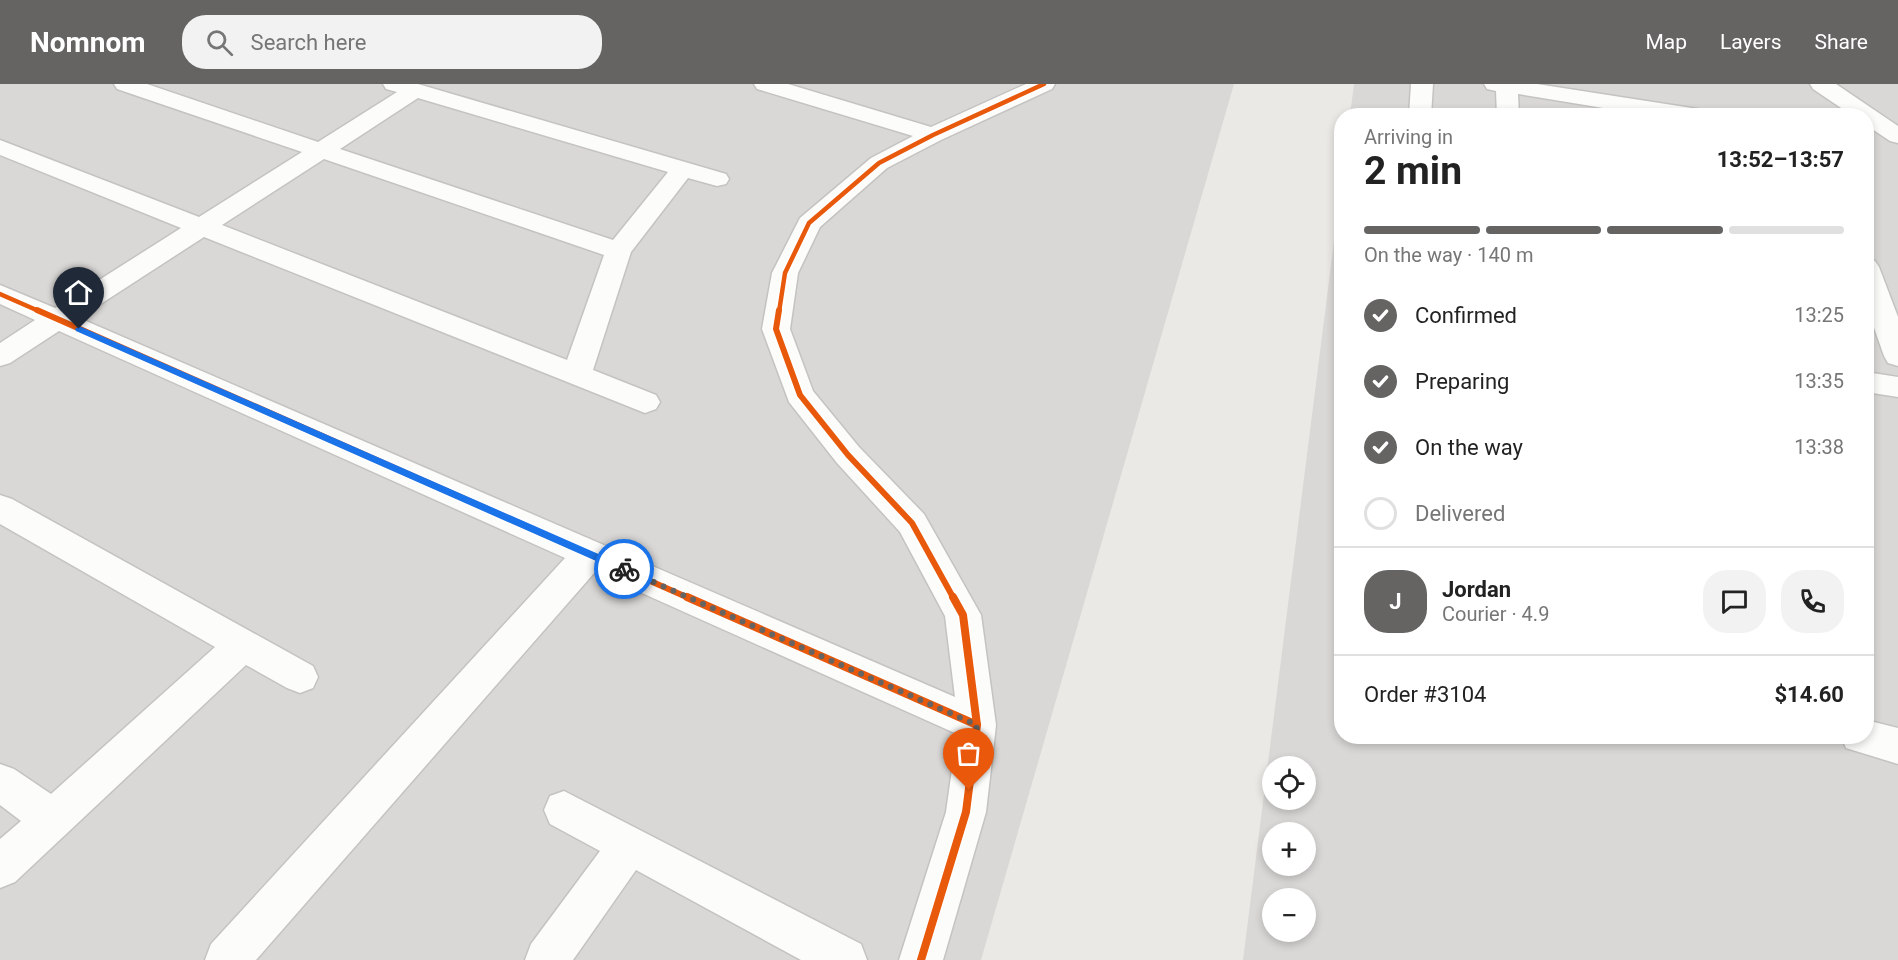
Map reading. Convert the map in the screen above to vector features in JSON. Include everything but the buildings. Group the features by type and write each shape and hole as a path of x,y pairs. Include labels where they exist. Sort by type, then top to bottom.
{"street":[{"path":"125,84 618,251"},
{"path":"765,84 933,135"},
{"path":"921,960 966,812 977,725 963,615 912,523 848,455 800,394 777,329 785,273 809,223 879,163 933,135 1044,84"},
{"path":"1420,108 1422,84"},
{"path":"1821,84 1857,108"},
{"path":"1507,108 1503,85 1637,108"},
{"path":"0,356 322,150 405,87 717,179"},
{"path":"1874,120 1898,136"},
{"path":"1874,143 1898,147"},
{"path":"0,147 645,402"},
{"path":"578,375 618,251 683,169"},
{"path":"1874,289 1898,356"},
{"path":"0,294 977,725"},
{"path":"1874,383 1898,387"},
{"path":"0,508 300,677"},
{"path":"227,960 590,554"},
{"path":"0,867 243,645"},
{"path":"1874,740 1898,746"},
{"path":"0,782 52,819"},
{"path":"564,810 845,960"},
{"path":"548,960 629,845"}],"shaded area":[{"path":"0,84 1234,84 981,960 0,960"},
{"path":"1354,84 1898,84 1898,960 1243,960 1262,810 1316,810 1316,756 1269,756 1334,241 1334,744 1874,744 1874,108 1351,108"}],"cycle path":[{"path":"921,960 966,812 977,725 963,615 912,523 848,455 800,395 776,329 785,273 809,223 879,163 933,135 1044,84"},
{"path":"0,294 977,725"}],"way so far":[{"path":"624,569 977,725 969,790"}],"route":[{"path":"79,329 624,569"}]}
